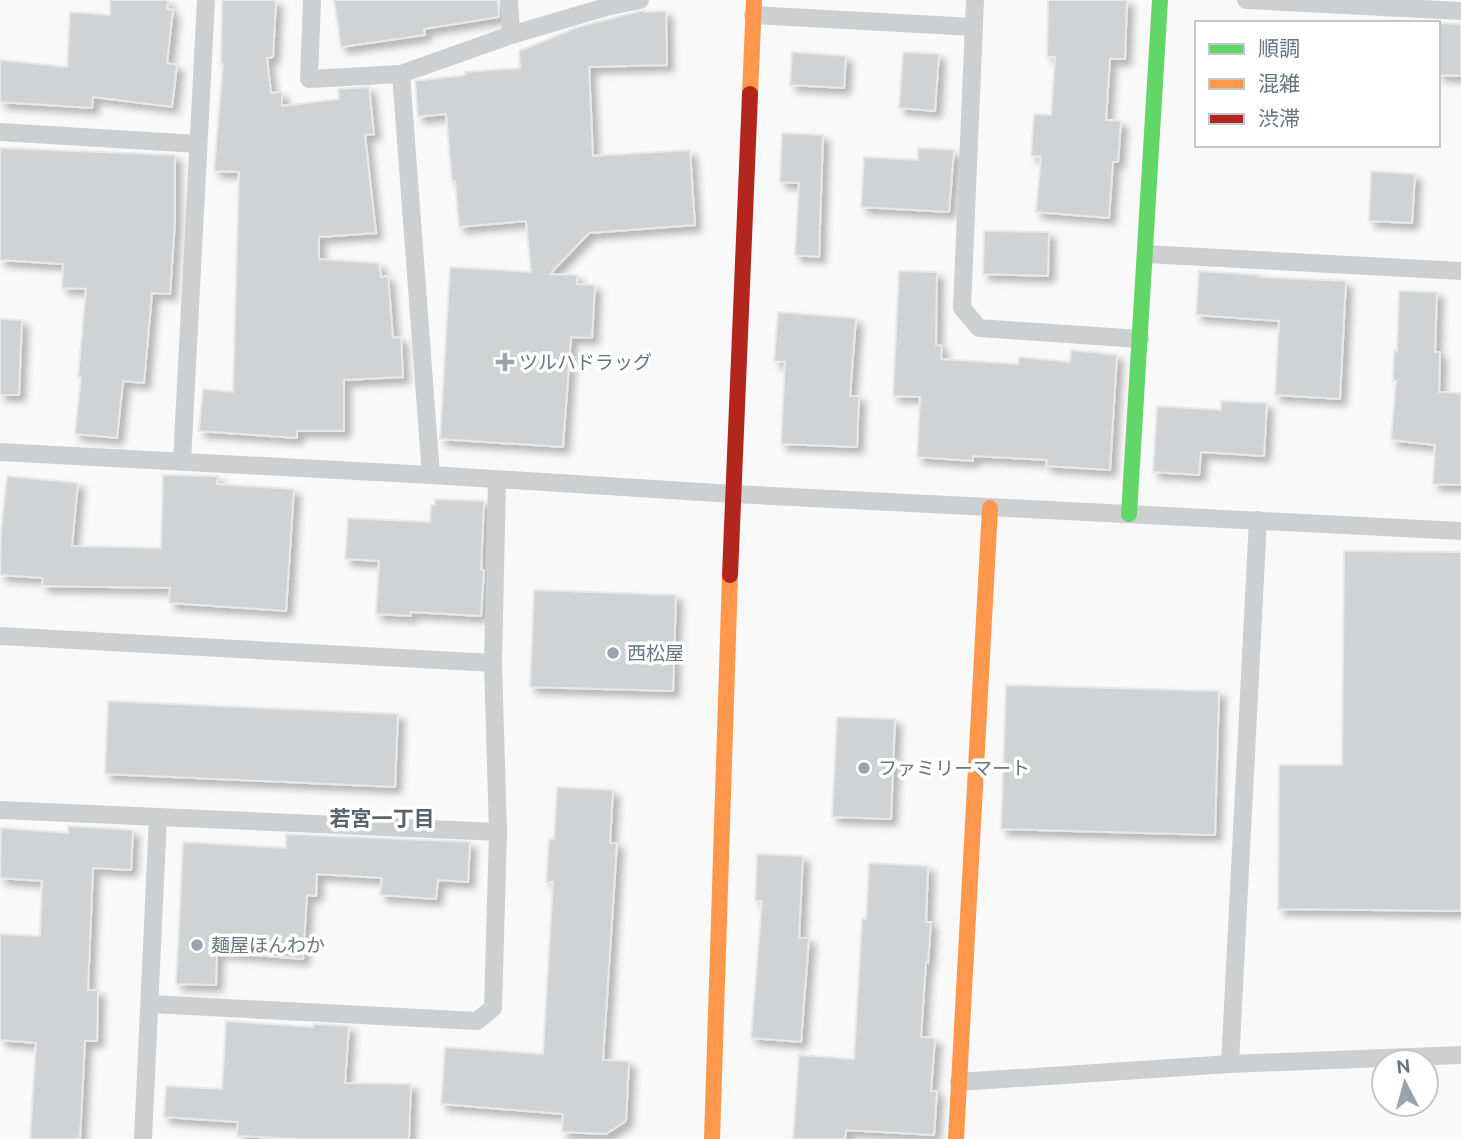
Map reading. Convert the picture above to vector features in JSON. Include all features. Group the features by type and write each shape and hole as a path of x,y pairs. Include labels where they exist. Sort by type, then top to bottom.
{"street":[{"path":"1129,514 1160,0"},
{"path":"712,1139 733,494 754,7"},
{"path":"956,1139 990,508"}],"lane":[{"path":"182,461 206,0"},
{"path":"312,0 309,79 401,74 511,35 606,7 640,0"},
{"path":"509,0 511,35"},
{"path":"975,0 962,308 979,328 1140,340"},
{"path":"1246,0 1461,11"},
{"path":"754,7 974,27"},
{"path":"401,74 431,475"},
{"path":"0,132 198,144"},
{"path":"1146,254 1461,271"},
{"path":"0,452 990,508 1461,531"},
{"path":"151,1004 477,1021 493,1007 498,832 493,663 497,481"},
{"path":"1230,1064 1258,520"},
{"path":"0,636 493,663"},
{"path":"0,810 498,832"},
{"path":"143,1139 158,817"},
{"path":"959,1082 1230,1064 1461,1055"}],"building":[{"path":"110,0 168,0 167,9 173,10 167,63 177,65 172,107 93,97 92,108 0,102 0,60 67,67 70,12 110,15"},
{"path":"222,0 276,0 273,57 267,58 271,93 282,92 282,106 339,99 338,89 369,87 374,134 365,135 376,233 319,237 319,259 379,263 381,277 388,276 393,338 401,337 403,377 344,380 344,431 297,431 297,438 199,431 203,389 233,392 239,172 214,171 223,64"},
{"path":"334,0 498,0 499,17 424,29 425,35 341,47"},
{"path":"1048,0 1127,0 1125,59 1110,59 1106,120 1121,121 1118,162 1113,162 1109,218 1036,212 1041,157 1031,156 1034,114 1051,115 1055,57 1047,57"},
{"path":"644,10 666,11 667,65 589,67 593,156 690,150 695,225 589,233 550,274 577,275 577,284 595,285 592,338 571,337 563,447 440,439 450,267 531,272 526,221 459,227 446,114 418,117 415,81 466,75 465,72 520,68 519,51 578,27"},
{"path":"1440,23 1461,24 1461,76 1440,75"},
{"path":"792,52 846,56 844,88 790,85"},
{"path":"903,52 939,54 935,111 899,108"},
{"path":"782,133 823,135 819,257 795,255 799,183 780,182"},
{"path":"0,148 175,155 175,221 170,294 152,293 144,383 123,381 117,438 75,434 86,289 62,288 63,264 0,260"},
{"path":"918,148 954,150 949,212 861,207 864,157 918,160"},
{"path":"1371,171 1415,174 1412,223 1369,221"},
{"path":"984,231 1049,232 1048,276 983,274"},
{"path":"899,271 937,272 936,345 942,346 941,359 1018,364 1019,357 1070,362 1071,350 1117,355 1110,470 1046,466 1047,460 973,456 973,461 917,457 920,397 893,396"},
{"path":"1199,271 1346,281 1340,399 1275,395 1279,321 1196,315"},
{"path":"1399,291 1437,292 1435,352 1440,352 1439,392 1461,393 1461,485 1433,484 1435,445 1391,440"},
{"path":"778,312 856,318 850,396 859,396 857,447 781,444 785,362 774,361"},
{"path":"0,319 22,320 19,395 0,395"},
{"path":"1221,401 1267,403 1264,456 1201,452 1199,475 1153,472 1157,406 1221,410"},
{"path":"163,475 218,476 217,484 294,489 286,611 169,603 170,588 42,586 43,578 0,575 7,476 78,483 72,546 161,548"},
{"path":"435,499 484,501 481,616 411,612 411,616 376,614 379,561 345,559 348,518 430,522 431,505 435,505"},
{"path":"1344,551 1461,552 1461,911 1278,909 1279,765 1342,765"},
{"path":"534,590 676,595 673,691 530,687"},
{"path":"1006,685 1219,691 1215,835 1001,829"},
{"path":"108,701 398,714 395,787 105,774"},
{"path":"837,717 895,719 891,819 832,817"},
{"path":"557,787 613,790 610,843 617,843 603,1060 629,1061 626,1121 606,1134 562,1132 563,1114 441,1104 445,1047 543,1054 553,882 546,882 549,839 554,839"},
{"path":"68,826 133,830 131,870 93,868 88,990 98,990 97,1041 85,1041 80,1139 30,1139 36,1043 0,1040 0,934 40,936 42,881 0,878 1,828 68,833"},
{"path":"286,834 470,842 468,882 438,880 436,899 380,895 382,878 317,874 316,896 307,895 303,959 217,952 216,985 176,984 183,842 286,848"},
{"path":"757,854 803,856 799,938 809,938 801,1042 751,1038 762,901 755,901"},
{"path":"869,863 928,866 926,922 931,922 921,1037 935,1038 931,1091 937,1091 934,1135 846,1130 845,1139 793,1139 799,1055 854,1059 862,918 866,919"},
{"path":"226,1021 313,1027 313,1024 349,1026 345,1083 411,1084 409,1139 237,1136 238,1122 164,1117 166,1086 222,1089"}],"traffic: fast":[{"path":"1129,514 1160,0"}],"traffic: slow":[{"path":"750,94 754,0"},
{"path":"956,1139 990,508"},
{"path":"712,1139 730,575"}],"traffic: jam":[{"path":"730,575 750,94"}],"place":[{"name":"ツルハドラッグ","path":"505,362"},
{"name":"西松屋","path":"613,653"},
{"name":"ファミリーマート","path":"864,768"},
{"name":"麺屋ほんわか","path":"197,945"}],"district":[{"name":"若宮一丁目","path":"382,819"}]}
